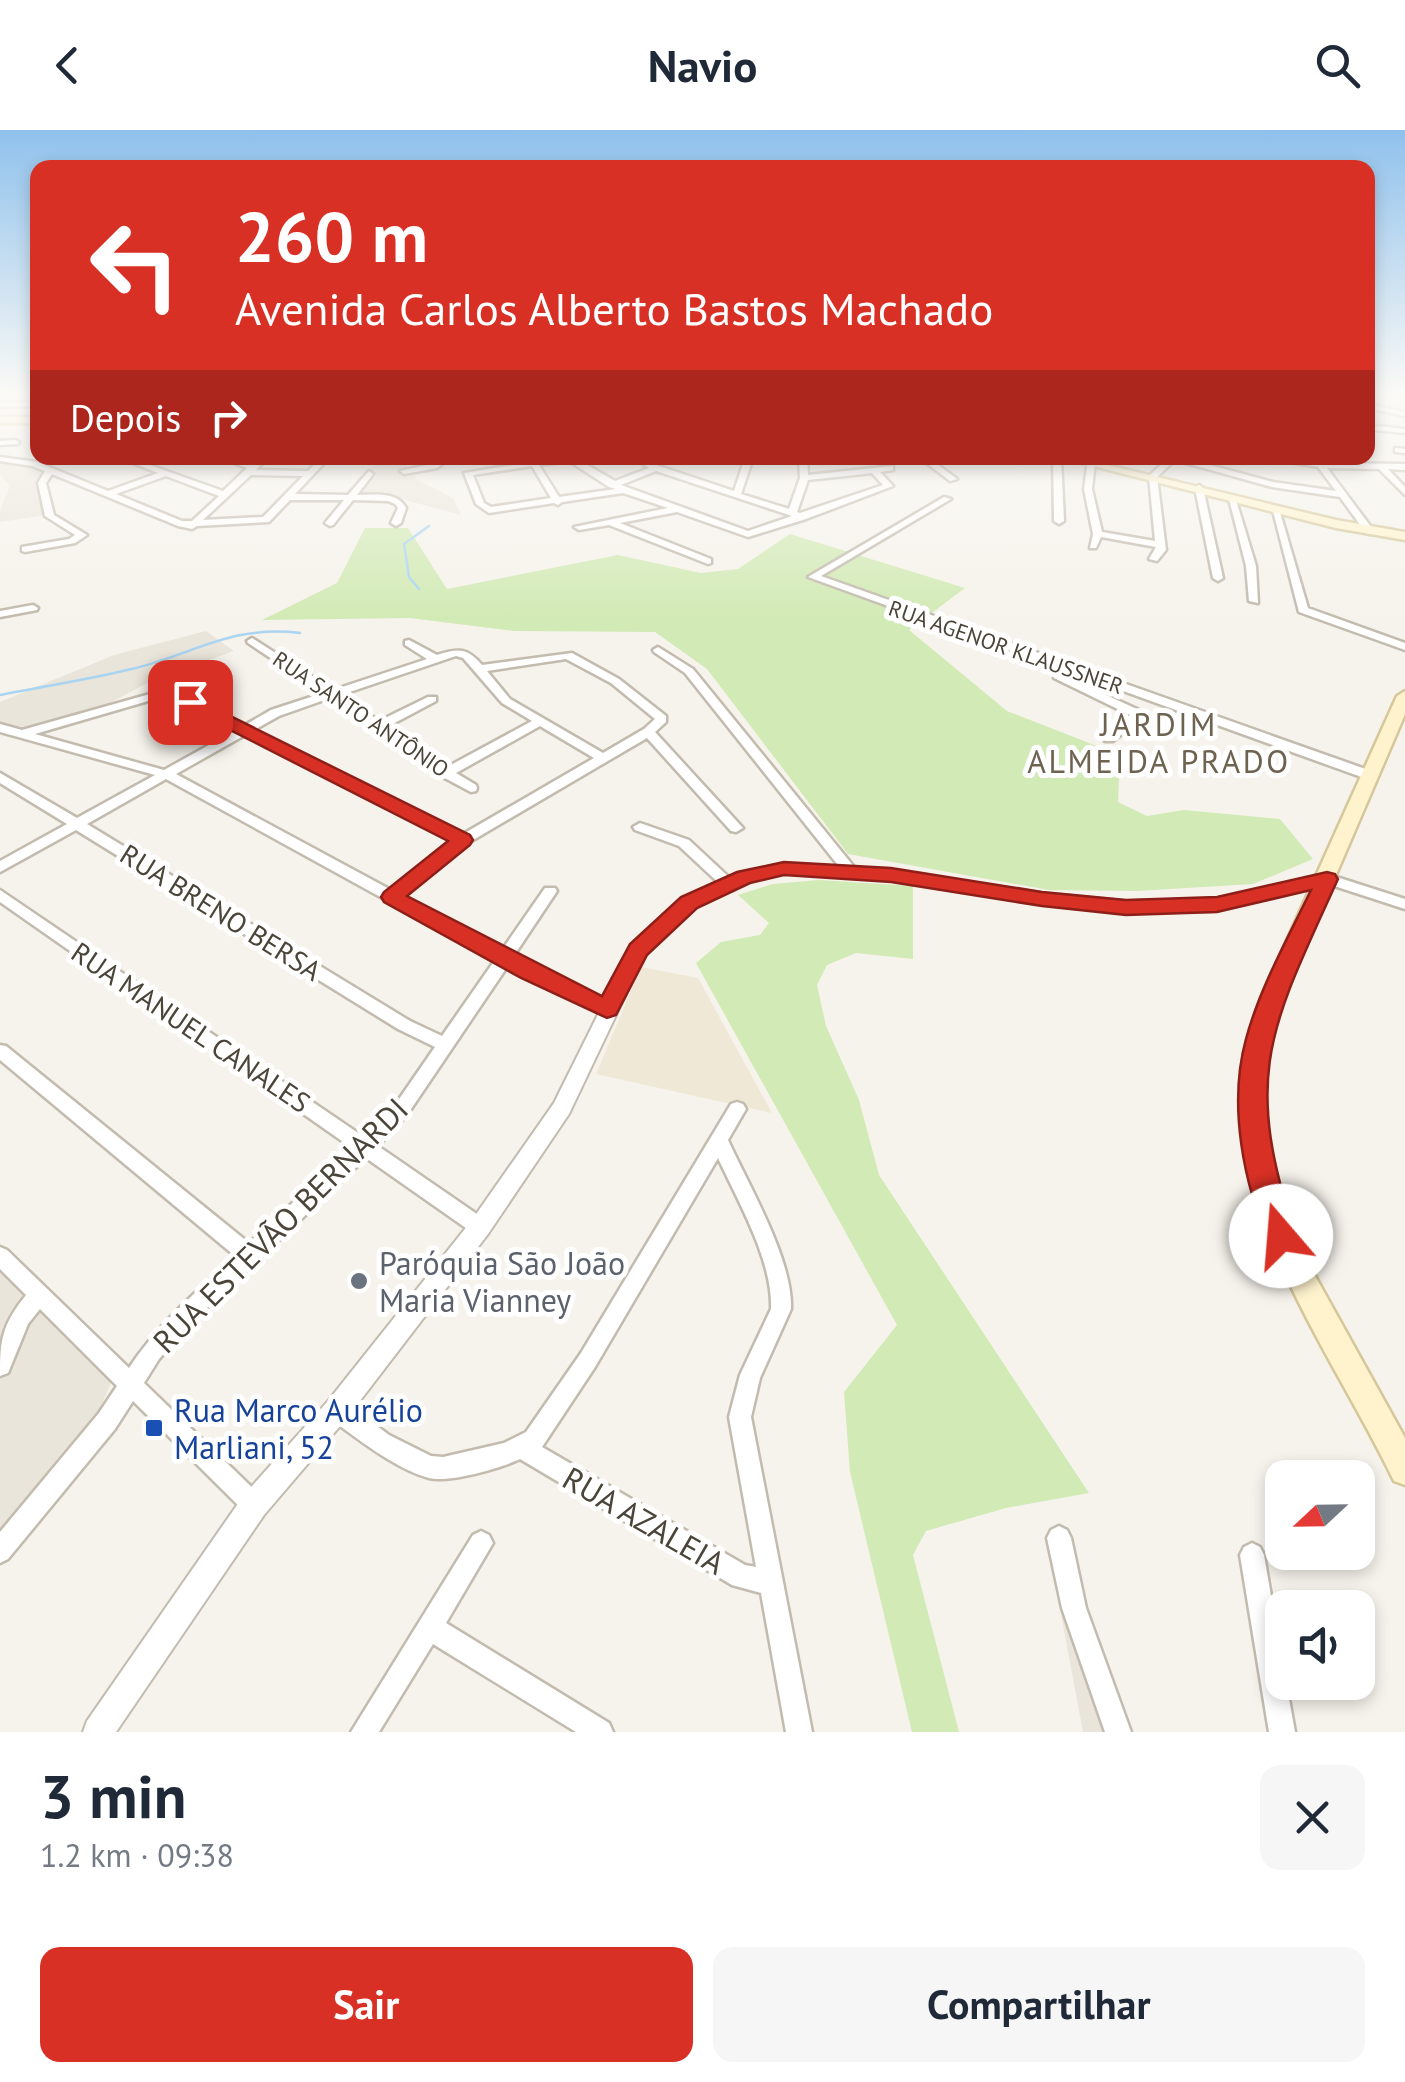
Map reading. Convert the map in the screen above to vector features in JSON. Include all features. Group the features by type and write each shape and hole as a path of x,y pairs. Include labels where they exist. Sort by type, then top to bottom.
{"main road":[{"path":"1121,469 1275,509 1405,536"},
{"path":"1405,697 1272,998 1258,1041 1252,1081 1253,1124 1263,1179 1281,1236 1381,1416 1405,1470"}],"street":[{"path":"46,469 169,521 192,526 263,521 315,469"},
{"path":"152,469 225,495"},
{"path":"404,471 417,469"},
{"path":"492,469 468,472 475,494 486,510 624,490"},
{"path":"538,469 558,502"},
{"path":"589,469 624,490 751,534 889,486 874,470"},
{"path":"612,485 654,469"},
{"path":"658,469 798,515"},
{"path":"737,494 745,469"},
{"path":"798,515 804,469"},
{"path":"804,478 884,469"},
{"path":"939,469 953,479"},
{"path":"1057,469 1059,521"},
{"path":"1090,469 1088,488 1098,534 1093,546"},
{"path":"1154,560 1161,545 1153,476 1161,469"},
{"path":"1215,469 1272,484 1344,495"},
{"path":"1324,469 1369,530"},
{"path":"1383,469 1405,492"},
{"path":"25,549 72,541 82,535 50,516 42,484 50,470"},
{"path":"192,526 250,470 310,474"},
{"path":"106,495 165,474"},
{"path":"330,522 369,474"},
{"path":"1199,488 1218,578"},
{"path":"290,497 396,500 402,512 396,523"},
{"path":"1231,497 1250,566 1254,601"},
{"name":"RUA AGENOR KLAUSSNER","path":"947,499 813,577 1077,677 1369,775"},
{"path":"579,527 678,509"},
{"path":"1275,509 1302,610 1405,647"},
{"path":"610,522 708,561"},
{"path":"1098,534 1161,545"},
{"path":"0,614 33,608"},
{"path":"942,634 1077,677 1137,716 1108,738"},
{"name":"RUA SANTO ANTÔNIO","path":"252,640 323,684 377,727 471,788"},
{"path":"410,644 436,660"},
{"path":"658,650 689,670 850,870"},
{"path":"0,867 283,710 462,652 501,696 602,758"},
{"path":"392,897 463,840 662,721 614,681 573,657 565,655 481,669"},
{"path":"25,733 168,693 245,728 463,840"},
{"path":"377,727 432,699"},
{"path":"446,773 539,722"},
{"path":"0,728 166,774 607,1009"},
{"path":"648,732 736,828"},
{"name":"RUA BRENO BERSA","path":"0,776 404,1026 443,1044"},
{"path":"640,827 684,843 728,884"},
{"path":"98,1732 254,1505 337,1410 480,1227 562,1108 638,950 689,902 728,884 784,868 850,870 1126,907 1217,905 1327,879 1405,904"},
{"name":"RUA ESTEVÃO BERNARDI","path":"0,1551 107,1421 182,1318 401,1110 550,891"},
{"name":"RUA MANUEL CANALES","path":"0,895 480,1227"},
{"path":"0,1051 248,1254"},
{"path":"337,1410 380,1443 430,1467 465,1464 522,1448 544,1430 737,1109"},
{"path":"720,1143 784,1297 741,1392 740,1417 798,1732"},
{"path":"0,1256 254,1505"},
{"path":"0,1366 21,1317 38,1295"},
{"name":"RUA AZALEIA","path":"522,1448 741,1576 770,1583"},
{"path":"1059,1538 1074,1608 1118,1732"},
{"path":"364,1732 481,1544"},
{"path":"1252,1555 1282,1732"},
{"path":"430,1627 592,1730"}],"shaded area":[{"path":"0,469 50,469 40,479 47,515 0,522 0,510 10,486 0,475"},
{"path":"371,469 409,469 417,480 453,498 461,515 390,496 348,495"},
{"path":"206,631 234,651 151,681 108,704 26,727 0,724 0,702 114,655"},
{"path":"641,967 698,978 772,1113 596,1074"},
{"path":"0,1269 114,1375 100,1409 0,1532"},
{"path":"1063,1541 1120,1732 1083,1732 1050,1555"}],"green space":[{"path":"365,528 408,528 447,589 618,555 701,573 738,569 790,534 965,588 909,630 1007,711 1120,755 1118,802 1147,816 1184,810 1280,819 1313,859 1253,884 1137,891 1049,890 848,854 707,669 655,632 515,631 410,618 262,620 337,583"},
{"path":"819,880 913,886 913,959 856,953 827,965 817,985 826,1026 859,1100 879,1175 1089,1493 1006,1508 926,1531 913,1555 959,1732 912,1732 850,1472 844,1392 897,1325 696,963 721,942 760,935 769,923 738,895 773,884"}],"waterway":[{"path":"419,589 409,577 404,544 429,526"},
{"path":"0,695 136,668 235,636 300,633"}],"place":[{"name":"Paróquia São João Maria Vianney","path":"359,1281"},
{"name":"Rua Marco Aurélio Marliani, 52","path":"154,1428"}],"district":[{"name":"JARDIM ALMEIDA PRADO","path":"1159,742"}],"route":[{"path":"190,702 463,840 392,897 529,972 607,1009 638,950 670,917 689,902 744,877 784,868 891,875 1042,899 1126,907 1217,905 1327,879 1272,998 1258,1041 1252,1081 1253,1124 1263,1179 1281,1236"}]}
